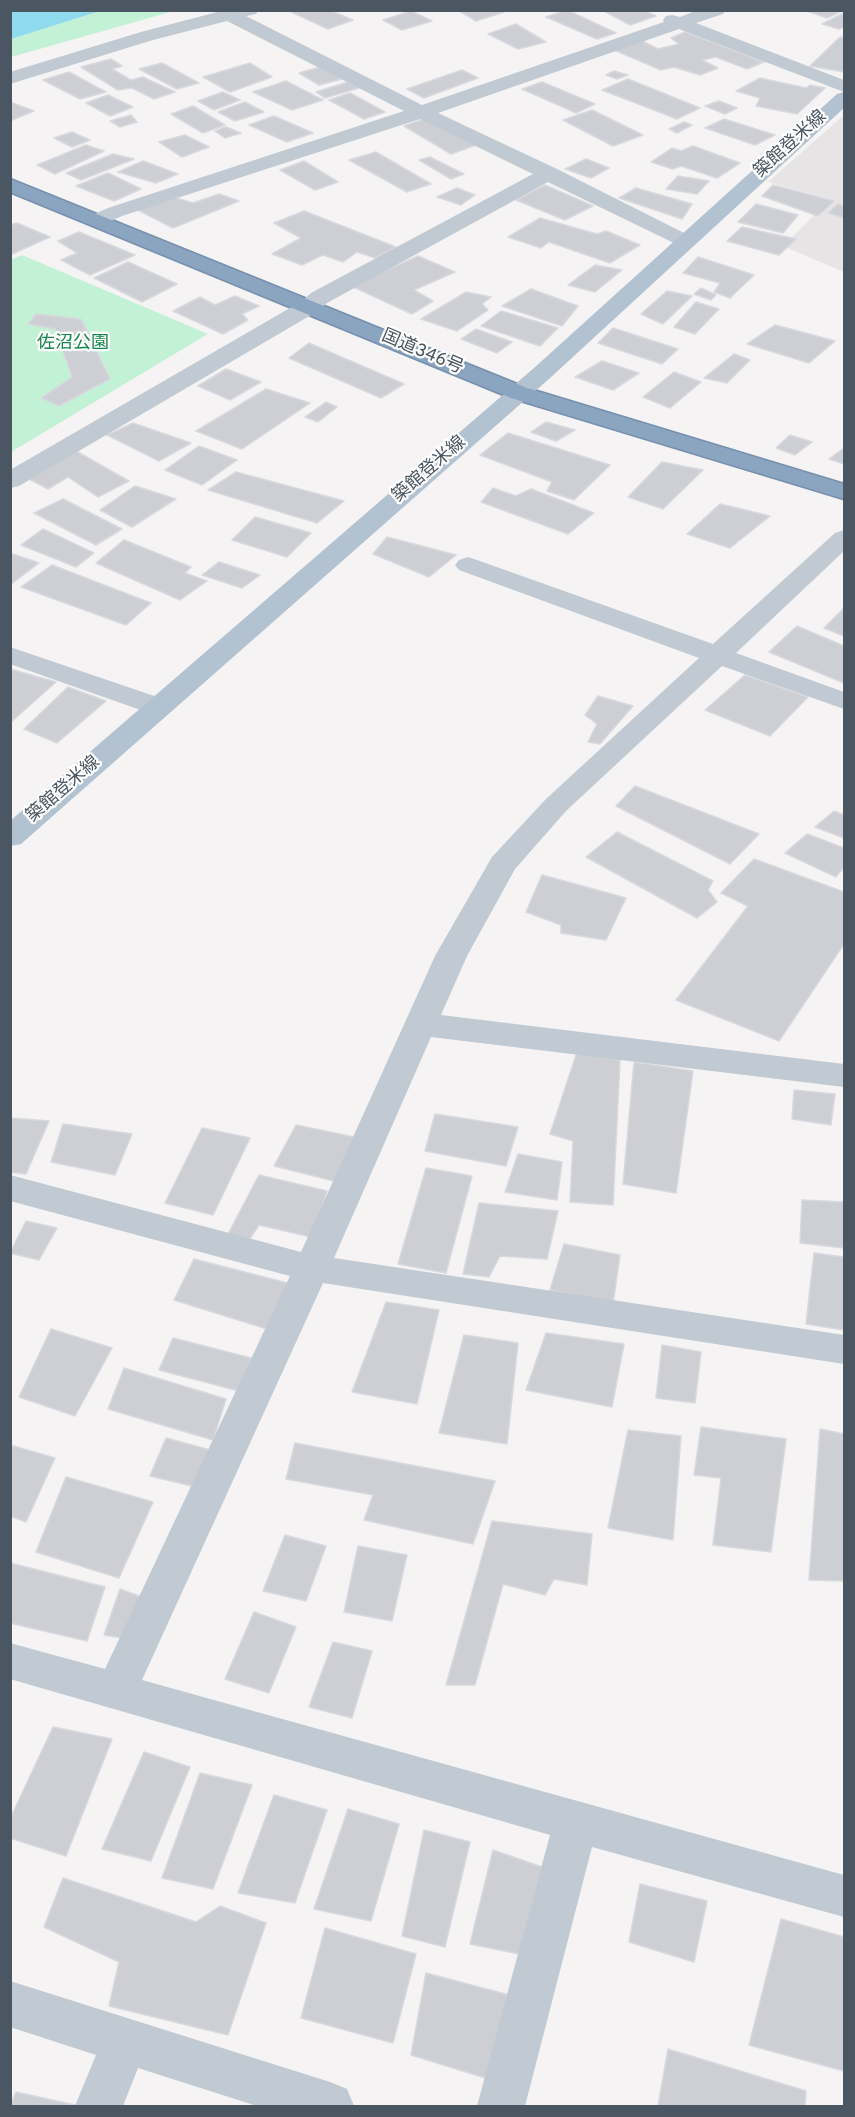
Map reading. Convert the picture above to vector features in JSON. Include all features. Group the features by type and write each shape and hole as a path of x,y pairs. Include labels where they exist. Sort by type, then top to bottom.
{"highway":[{"name":"国道346号","path":"10,185 519,393 844,492"}],"main road":[{"name":"築館登米線","path":"10,837 519,393 844,98"}],"street":[{"path":"10,65 200,10"},
{"path":"10,78 147,36 250,10"},
{"path":"651,10 679,23 844,86"},
{"path":"98,220 115,212 421,112 717,10"},
{"path":"229,15 421,112 685,240"},
{"path":"10,481 310,306 320,298 550,173"},
{"path":"116,1690 312,1268 451,956 503,864 556,805 844,538"},
{"path":"468,565 844,701"},
{"path":"10,655 159,707"},
{"path":"420,1024 844,1077"},
{"path":"10,1188 312,1268 844,1350"},
{"path":"10,1661 844,1896"},
{"path":"501,2106 576,1822"},
{"path":"10,2004 330,2106"},
{"path":"99,2106 124,2040"}],"shaded area":[{"path":"844,115 844,272 783,246 830,199 768,182"}],"green space":[{"path":"100,11 174,11 11,57 10,39"},
{"name":"佐沼公園","path":"22,255 208,334 11,452 10,260"}],"water":[{"path":"11,10 100,10 100,11 11,39"}],"building":[{"path":"287,10 329,10 353,20 328,29"},
{"path":"458,10 500,10 504,12 476,21"},
{"path":"567,10 616,33 597,39 546,17"},
{"path":"602,10 643,10 656,16 630,25"},
{"path":"804,10 842,10 842,11 827,18"},
{"path":"411,11 432,21 402,30 383,20"},
{"path":"844,13 844,27 839,29 822,24"},
{"path":"516,24 546,42 518,49 488,34"},
{"path":"685,32 764,62 747,69 716,57 702,60 718,68 700,75 674,67 661,70 614,50 642,41 658,49 679,44 671,38"},
{"path":"840,37 844,38 844,72 810,66"},
{"path":"111,59 122,66 112,69 131,80 143,77 175,92 154,99 132,88 118,90 81,67"},
{"path":"162,63 199,83 177,89 139,69"},
{"path":"250,63 272,77 230,92 203,77"},
{"path":"320,67 342,79 319,85 299,73"},
{"path":"462,70 478,78 424,98 407,89"},
{"path":"614,71 628,75 617,79 606,75"},
{"path":"69,72 106,92 80,99 43,80"},
{"path":"760,78 806,88 810,85 825,88 797,114 756,106 760,98 736,91"},
{"path":"628,79 700,108 677,119 602,90"},
{"path":"286,81 323,100 292,110 253,92"},
{"path":"348,82 359,88 325,98 316,92"},
{"path":"542,82 595,104 576,113 522,89"},
{"path":"223,92 240,100 214,110 198,101"},
{"path":"350,93 385,112 364,119 329,100"},
{"path":"108,95 133,107 110,116 86,103"},
{"path":"719,101 737,108 725,114 705,106"},
{"path":"10,102 34,111 10,121"},
{"path":"245,102 264,112 235,121 218,112"},
{"path":"193,106 225,125 203,133 171,114"},
{"path":"592,110 643,135 613,146 563,120"},
{"path":"131,115 137,122 120,127 110,121"},
{"path":"274,116 313,133 287,142 249,125"},
{"path":"424,119 479,144 451,154 404,126"},
{"path":"724,119 775,135 755,145 705,128"},
{"path":"684,122 692,125 677,133 669,129"},
{"path":"226,127 241,133 225,138 215,131"},
{"path":"72,132 90,140 72,147 54,138"},
{"path":"185,135 209,147 182,157 159,142"},
{"path":"86,145 104,151 55,174 37,165"},
{"path":"693,146 740,163 717,178 681,166 673,169 651,162 672,148 681,151"},
{"path":"376,152 431,184 407,192 349,160"},
{"path":"113,154 134,159 81,180 66,173"},
{"path":"430,157 464,174 451,179 419,160"},
{"path":"586,159 609,168 591,178 565,169"},
{"path":"143,161 178,174 156,183 118,172"},
{"path":"304,161 338,182 315,190 280,170"},
{"path":"108,173 141,189 114,201 76,186"},
{"path":"678,176 709,181 697,194 666,189"},
{"path":"545,185 593,206 565,220 516,200"},
{"path":"773,185 834,201 818,216 762,196"},
{"path":"457,188 475,195 461,205 437,197"},
{"path":"636,188 692,204 682,219 619,198"},
{"path":"219,194 239,201 173,228 136,209 173,197 193,203"},
{"path":"756,204 798,215 783,233 738,222"},
{"path":"838,204 844,206 844,218 828,213"},
{"path":"304,211 396,247 375,258 357,252 343,262 323,255 302,265 272,254 301,238 274,223"},
{"path":"540,218 597,234 606,231 640,245 610,263 549,242 541,248 508,237"},
{"path":"17,223 50,237 10,255 10,225"},
{"path":"742,227 796,239 779,255 727,241"},
{"path":"79,232 135,255 90,275 61,260 77,253 58,241"},
{"path":"418,256 455,272 414,290 433,301 412,314 351,286"},
{"path":"698,257 754,275 730,298 714,292 720,283 683,273"},
{"path":"128,262 177,284 142,302 94,278"},
{"path":"595,265 622,270 595,292 568,285"},
{"path":"701,288 716,295 711,300 694,294"},
{"path":"531,289 578,306 562,326 502,306"},
{"path":"667,291 692,296 663,324 641,314"},
{"path":"466,292 491,297 482,304 488,310 457,331 421,319"},
{"path":"235,296 259,306 242,314 248,320 223,334 173,311 200,297 215,305"},
{"path":"696,302 719,309 695,334 674,327"},
{"path":"501,311 558,328 540,346 481,326"},
{"path":"36,314 81,319 110,379 59,406 41,398 72,377 55,329 28,324"},
{"path":"775,325 835,341 809,363 747,344"},
{"path":"613,328 678,349 662,364 598,343"},
{"path":"476,329 512,342 497,353 461,339"},
{"path":"309,343 404,384 381,398 289,358"},
{"path":"734,354 750,360 727,383 704,378"},
{"path":"602,361 639,373 613,390 575,377"},
{"path":"226,369 261,382 230,400 198,386"},
{"path":"674,372 701,382 670,408 643,397"},
{"path":"266,389 310,403 242,449 196,431"},
{"path":"326,402 337,407 318,422 305,417"},
{"path":"546,422 575,430 556,441 531,432"},
{"path":"133,423 191,443 159,461 107,435"},
{"path":"508,433 610,465 574,500 547,491 552,482 480,455"},
{"path":"790,435 812,442 795,455 776,448"},
{"path":"199,446 237,460 202,485 165,470"},
{"path":"844,448 844,464 829,459"},
{"path":"76,451 129,481 98,497 68,477 48,489 27,478"},
{"path":"662,462 703,470 663,509 628,497"},
{"path":"236,472 344,501 317,523 208,490"},
{"path":"135,486 176,499 132,527 100,510"},
{"path":"493,488 516,496 531,489 594,513 568,534 481,502"},
{"path":"63,499 122,529 96,545 34,513"},
{"path":"720,504 770,516 730,548 687,534"},
{"path":"255,517 311,533 287,557 232,540"},
{"path":"43,529 94,553 76,567 21,545"},
{"path":"387,537 456,555 429,577 373,554"},
{"path":"124,540 191,567 185,573 207,581 180,600 96,563"},
{"path":"10,553 39,563 10,585"},
{"path":"219,562 260,575 242,588 202,575"},
{"path":"52,565 151,603 126,625 21,587"},
{"path":"844,608 844,636 824,628"},
{"path":"797,626 844,646 844,683 769,652"},
{"path":"10,669 56,682 10,723"},
{"path":"745,675 808,697 770,736 705,710"},
{"path":"68,687 106,701 57,743 24,729"},
{"path":"598,696 633,706 600,744 588,742 597,724 585,715"},
{"path":"635,786 759,834 730,864 616,806"},
{"path":"834,811 844,815 844,838 815,827"},
{"path":"617,832 713,881 708,890 717,902 697,918 586,857"},
{"path":"807,834 844,848 844,867 836,877 785,853"},
{"path":"754,859 844,892 844,944 779,1041 676,1000 748,906 721,893"},
{"path":"542,875 626,898 606,940 561,933 561,925 526,912"},
{"path":"577,1052 620,1060 613,1205 570,1202 573,1141 550,1134"},
{"path":"634,1062 693,1071 676,1193 623,1184"},
{"path":"794,1090 835,1094 831,1125 792,1119"},
{"path":"435,1114 518,1127 506,1166 425,1151"},
{"path":"10,1118 49,1121 26,1174 10,1172"},
{"path":"63,1124 132,1134 115,1175 51,1162"},
{"path":"296,1125 354,1137 338,1182 274,1166"},
{"path":"202,1128 250,1138 213,1215 165,1203"},
{"path":"518,1154 562,1162 557,1200 505,1192"},
{"path":"426,1168 472,1176 446,1273 398,1264"},
{"path":"259,1175 327,1191 311,1237 259,1225 249,1240 228,1234"},
{"path":"802,1200 844,1202 844,1248 800,1243"},
{"path":"479,1203 558,1211 547,1259 500,1256 489,1277 463,1274"},
{"path":"26,1221 57,1228 39,1260 10,1253"},
{"path":"564,1244 620,1255 613,1304 550,1290"},
{"path":"814,1253 844,1257 844,1330 806,1324"},
{"path":"194,1259 291,1284 267,1329 174,1300"},
{"path":"386,1302 439,1310 417,1404 352,1392"},
{"path":"51,1329 112,1348 75,1416 19,1397"},
{"path":"546,1333 624,1344 612,1407 526,1390"},
{"path":"464,1335 518,1343 507,1444 439,1433"},
{"path":"173,1338 251,1358 239,1391 159,1370"},
{"path":"662,1345 701,1352 695,1403 656,1398"},
{"path":"124,1368 226,1399 213,1440 108,1409"},
{"path":"701,1427 786,1439 771,1552 713,1545 721,1478 694,1475"},
{"path":"820,1429 844,1434 844,1581 809,1580"},
{"path":"628,1430 681,1436 673,1540 608,1528"},
{"path":"166,1438 210,1450 192,1486 150,1476"},
{"path":"295,1443 495,1481 473,1544 364,1520 373,1495 286,1479"},
{"path":"10,1445 55,1458 26,1522 10,1516"},
{"path":"66,1477 153,1502 119,1578 36,1552"},
{"path":"492,1521 592,1534 587,1585 554,1579 545,1595 503,1584 475,1685 446,1685"},
{"path":"285,1535 326,1546 306,1601 263,1591"},
{"path":"358,1546 407,1555 392,1621 344,1612"},
{"path":"10,1563 105,1587 87,1641 10,1623"},
{"path":"120,1589 147,1599 129,1639 104,1635"},
{"path":"254,1612 296,1627 269,1693 225,1679"},
{"path":"333,1642 372,1651 352,1718 309,1707"},
{"path":"53,1727 112,1739 66,1856 10,1838 10,1819"},
{"path":"144,1752 190,1767 151,1861 102,1849"},
{"path":"200,1773 252,1785 213,1889 162,1878"},
{"path":"274,1795 327,1810 295,1903 238,1893"},
{"path":"348,1809 399,1824 371,1921 314,1909"},
{"path":"424,1830 470,1842 445,1947 402,1936"},
{"path":"493,1850 542,1867 519,1954 470,1944"},
{"path":"63,1878 196,1922 220,1906 266,1923 228,2035 109,2006 119,1962 44,1927"},
{"path":"640,1884 707,1901 694,1962 629,1942"},
{"path":"781,1919 844,1937 844,2071 749,2045"},
{"path":"325,1928 416,1954 393,2043 301,2018"},
{"path":"426,1973 513,1996 495,2081 411,2055"},
{"path":"668,2049 806,2091 805,2106 658,2106"},
{"path":"16,2092 79,2106 10,2106"}]}
